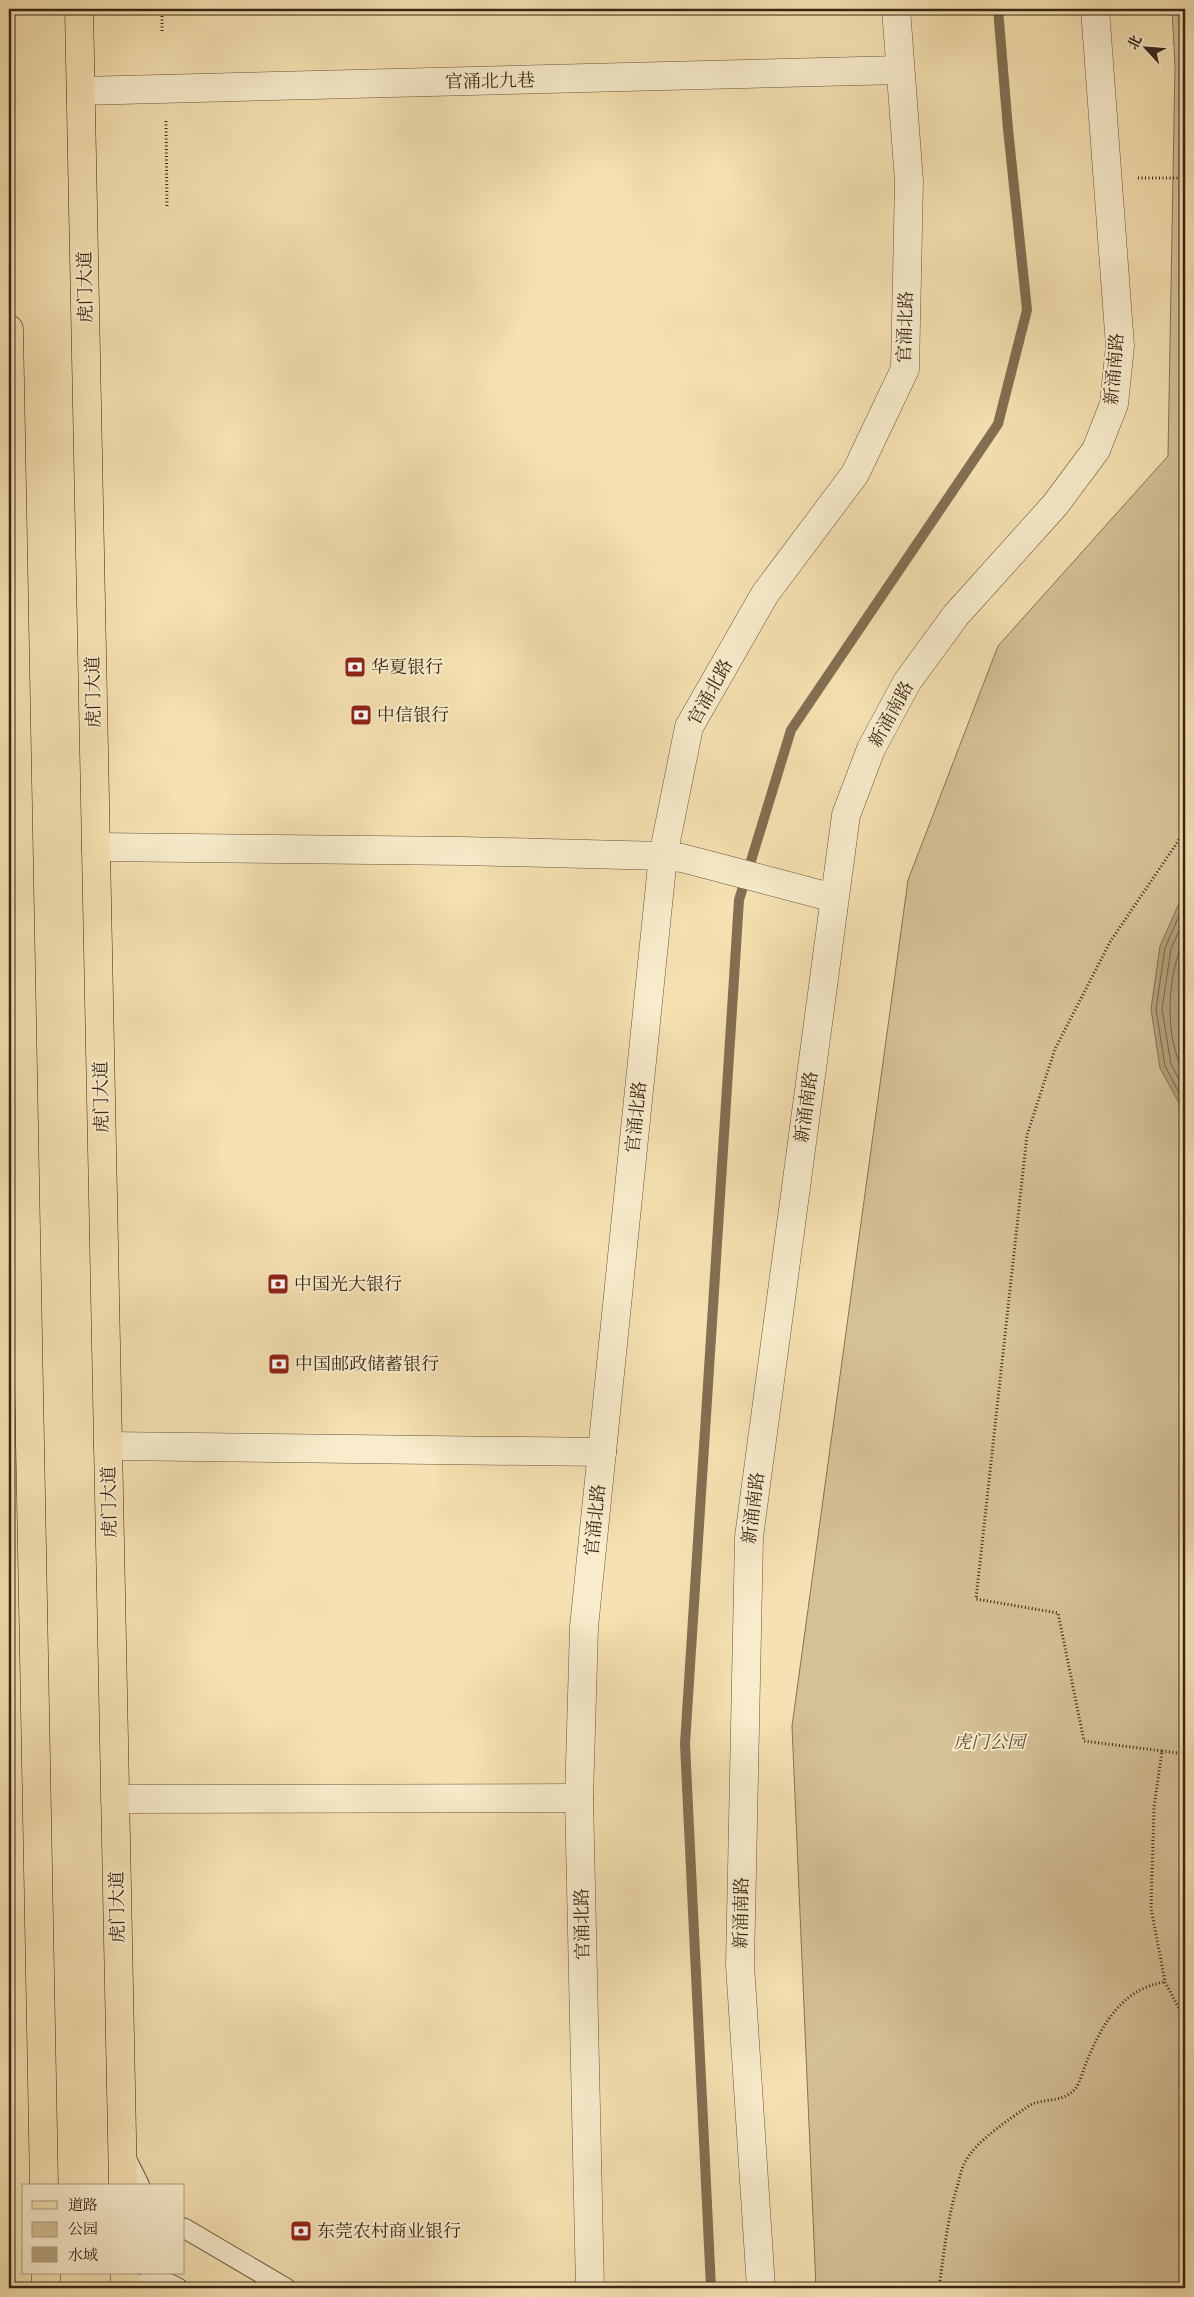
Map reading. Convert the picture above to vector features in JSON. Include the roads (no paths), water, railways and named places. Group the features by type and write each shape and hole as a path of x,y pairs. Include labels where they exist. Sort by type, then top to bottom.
{"main road":[{"name":"虎门大道","path":"79,9 123,2184"},
{"path":"9,329 44,2184"},
{"path":"46,2274 46,2288"},
{"path":"125,2274 125,2288"}],"street":[{"name":"官涌北路","path":"590,2288 579,1798 584,1627 663,856 689,727 765,594 855,474 905,369 909,181 896,9"},
{"name":"新涌南路","path":"760,2288 740,1965 749,1537 846,815 871,749 907,682 956,615 1061,497 1096,450 1114,404 1120,346 1095,9"},
{"name":"官涌北九巷","path":"81,91 900,70"},
{"path":"96,847 464,851 663,856 682,858 834,898"},
{"path":"108,1446 602,1452"},
{"path":"115,1799 579,1798"}],"lane":[{"path":"122,2151 139,2184"},
{"path":"185,2229 286,2288"},
{"path":"138,2288 145,2282 156,2279 178,2288"}],"water":[{"path":"1185,890 1185,1114 1160,1068 1151,1009 1160,946"}],"waterway":[{"path":"711,2288 685,1744 739,900 791,730 998,424 1027,310 1008,129 998,9"}],"place":[{"name":"华夏银行","path":"355,667"},
{"name":"中信银行","path":"361,715"},
{"name":"中国光大银行","path":"278,1284"},
{"name":"中国邮政储蓄银行","path":"279,1364"},
{"name":"东莞农村商业银行","path":"301,2231"}],"park label":[{"name":"虎门公园","path":"989,1742"}]}
